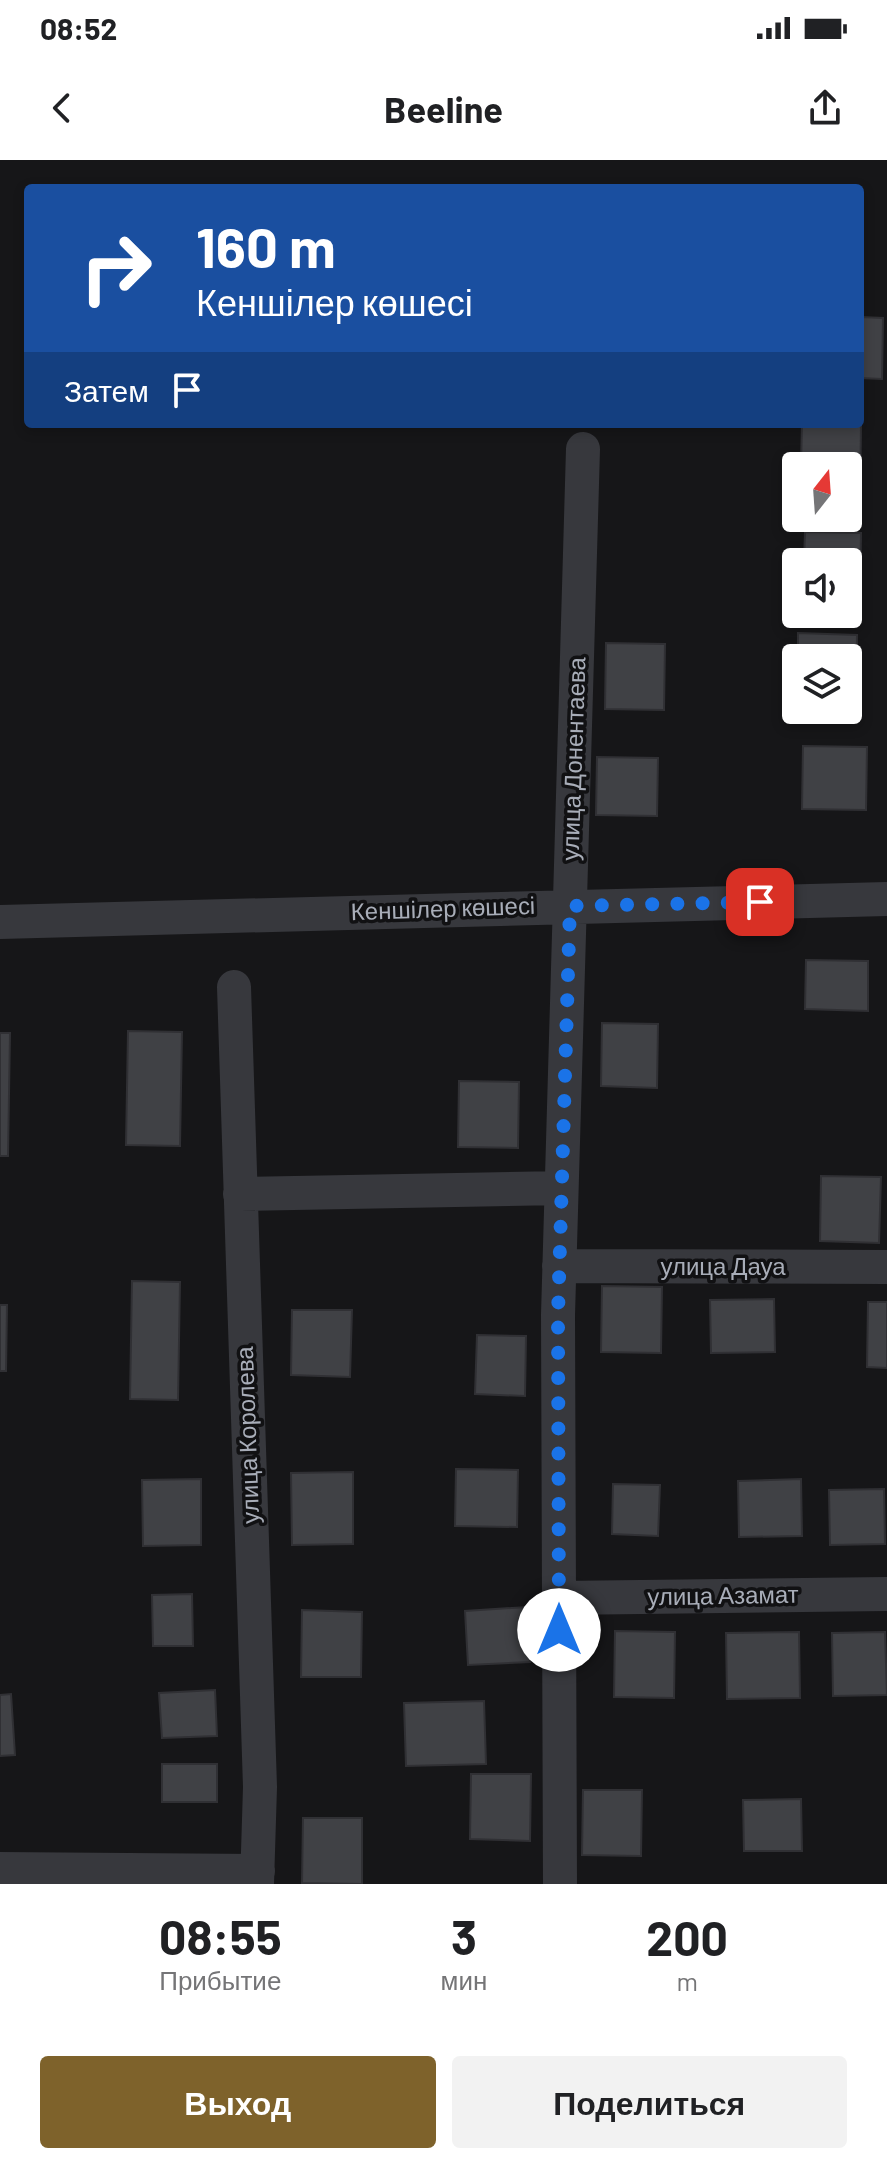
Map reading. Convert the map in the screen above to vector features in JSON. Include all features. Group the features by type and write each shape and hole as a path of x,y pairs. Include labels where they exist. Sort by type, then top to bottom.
{"street":[{"name":"улица Донентаева","path":"560,1884 559,1266 583,449"},
{"name":"Кеншілер көшесі","path":"0,922 887,899"},
{"name":"улица Королева","path":"234,987 260,1787 258,1878"},
{"path":"240,1194 561,1188"},
{"name":"улица Дауа","path":"559,1266 887,1267"},
{"name":"улица Азамат","path":"559,1598 887,1594"},
{"path":"0,1869 258,1878"}],"building":[{"path":"864,317 883,318 882,379 864,378"},
{"path":"802,428 861,428 861,452 801,452"},
{"path":"805,532 861,533 861,548 804,548"},
{"path":"798,633 857,635 857,644 798,644"},
{"path":"606,643 665,644 664,710 605,709"},
{"path":"803,746 867,747 866,810 802,809"},
{"path":"597,757 658,758 657,816 596,815"},
{"path":"806,960 868,961 868,1011 805,1009"},
{"path":"602,1023 658,1024 657,1088 601,1086"},
{"path":"128,1031 182,1032 180,1146 126,1145"},
{"path":"0,1033 10,1033 8,1156 0,1156"},
{"path":"459,1081 519,1082 518,1148 458,1147"},
{"path":"821,1176 881,1177 879,1243 820,1241"},
{"path":"132,1281 180,1282 178,1400 130,1399"},
{"path":"602,1286 662,1287 661,1353 601,1352"},
{"path":"774,1299 775,1352 711,1353 710,1300"},
{"path":"868,1302 887,1302 887,1368 867,1367"},
{"path":"0,1305 7,1305 6,1371 0,1371"},
{"path":"292,1310 352,1310 350,1377 291,1375"},
{"path":"477,1335 526,1336 525,1396 475,1394"},
{"path":"456,1469 518,1470 517,1527 455,1526"},
{"path":"353,1472 353,1544 292,1545 291,1473"},
{"path":"201,1479 201,1545 143,1546 142,1480"},
{"path":"801,1479 802,1536 739,1537 738,1481"},
{"path":"613,1484 660,1485 658,1536 612,1534"},
{"path":"884,1489 885,1544 830,1545 829,1490"},
{"path":"192,1594 193,1646 153,1646 152,1595"},
{"path":"527,1607 530,1662 468,1665 465,1611"},
{"path":"302,1610 362,1612 361,1677 301,1677"},
{"path":"615,1631 675,1632 674,1698 614,1697"},
{"path":"799,1632 800,1698 727,1699 726,1633"},
{"path":"885,1632 887,1695 833,1696 832,1633"},
{"path":"215,1690 217,1736 162,1738 159,1693"},
{"path":"11,1694 15,1755 0,1756 0,1695"},
{"path":"484,1701 486,1764 406,1766 404,1703"},
{"path":"162,1764 217,1764 217,1802 162,1802"},
{"path":"471,1774 531,1774 530,1841 470,1839"},
{"path":"583,1790 642,1790 641,1856 582,1855"},
{"path":"801,1799 802,1851 744,1851 743,1800"},
{"path":"303,1818 362,1818 362,1884 302,1883"}],"route":[{"path":"559,1630 558,1315 570,906 760,902"}]}
